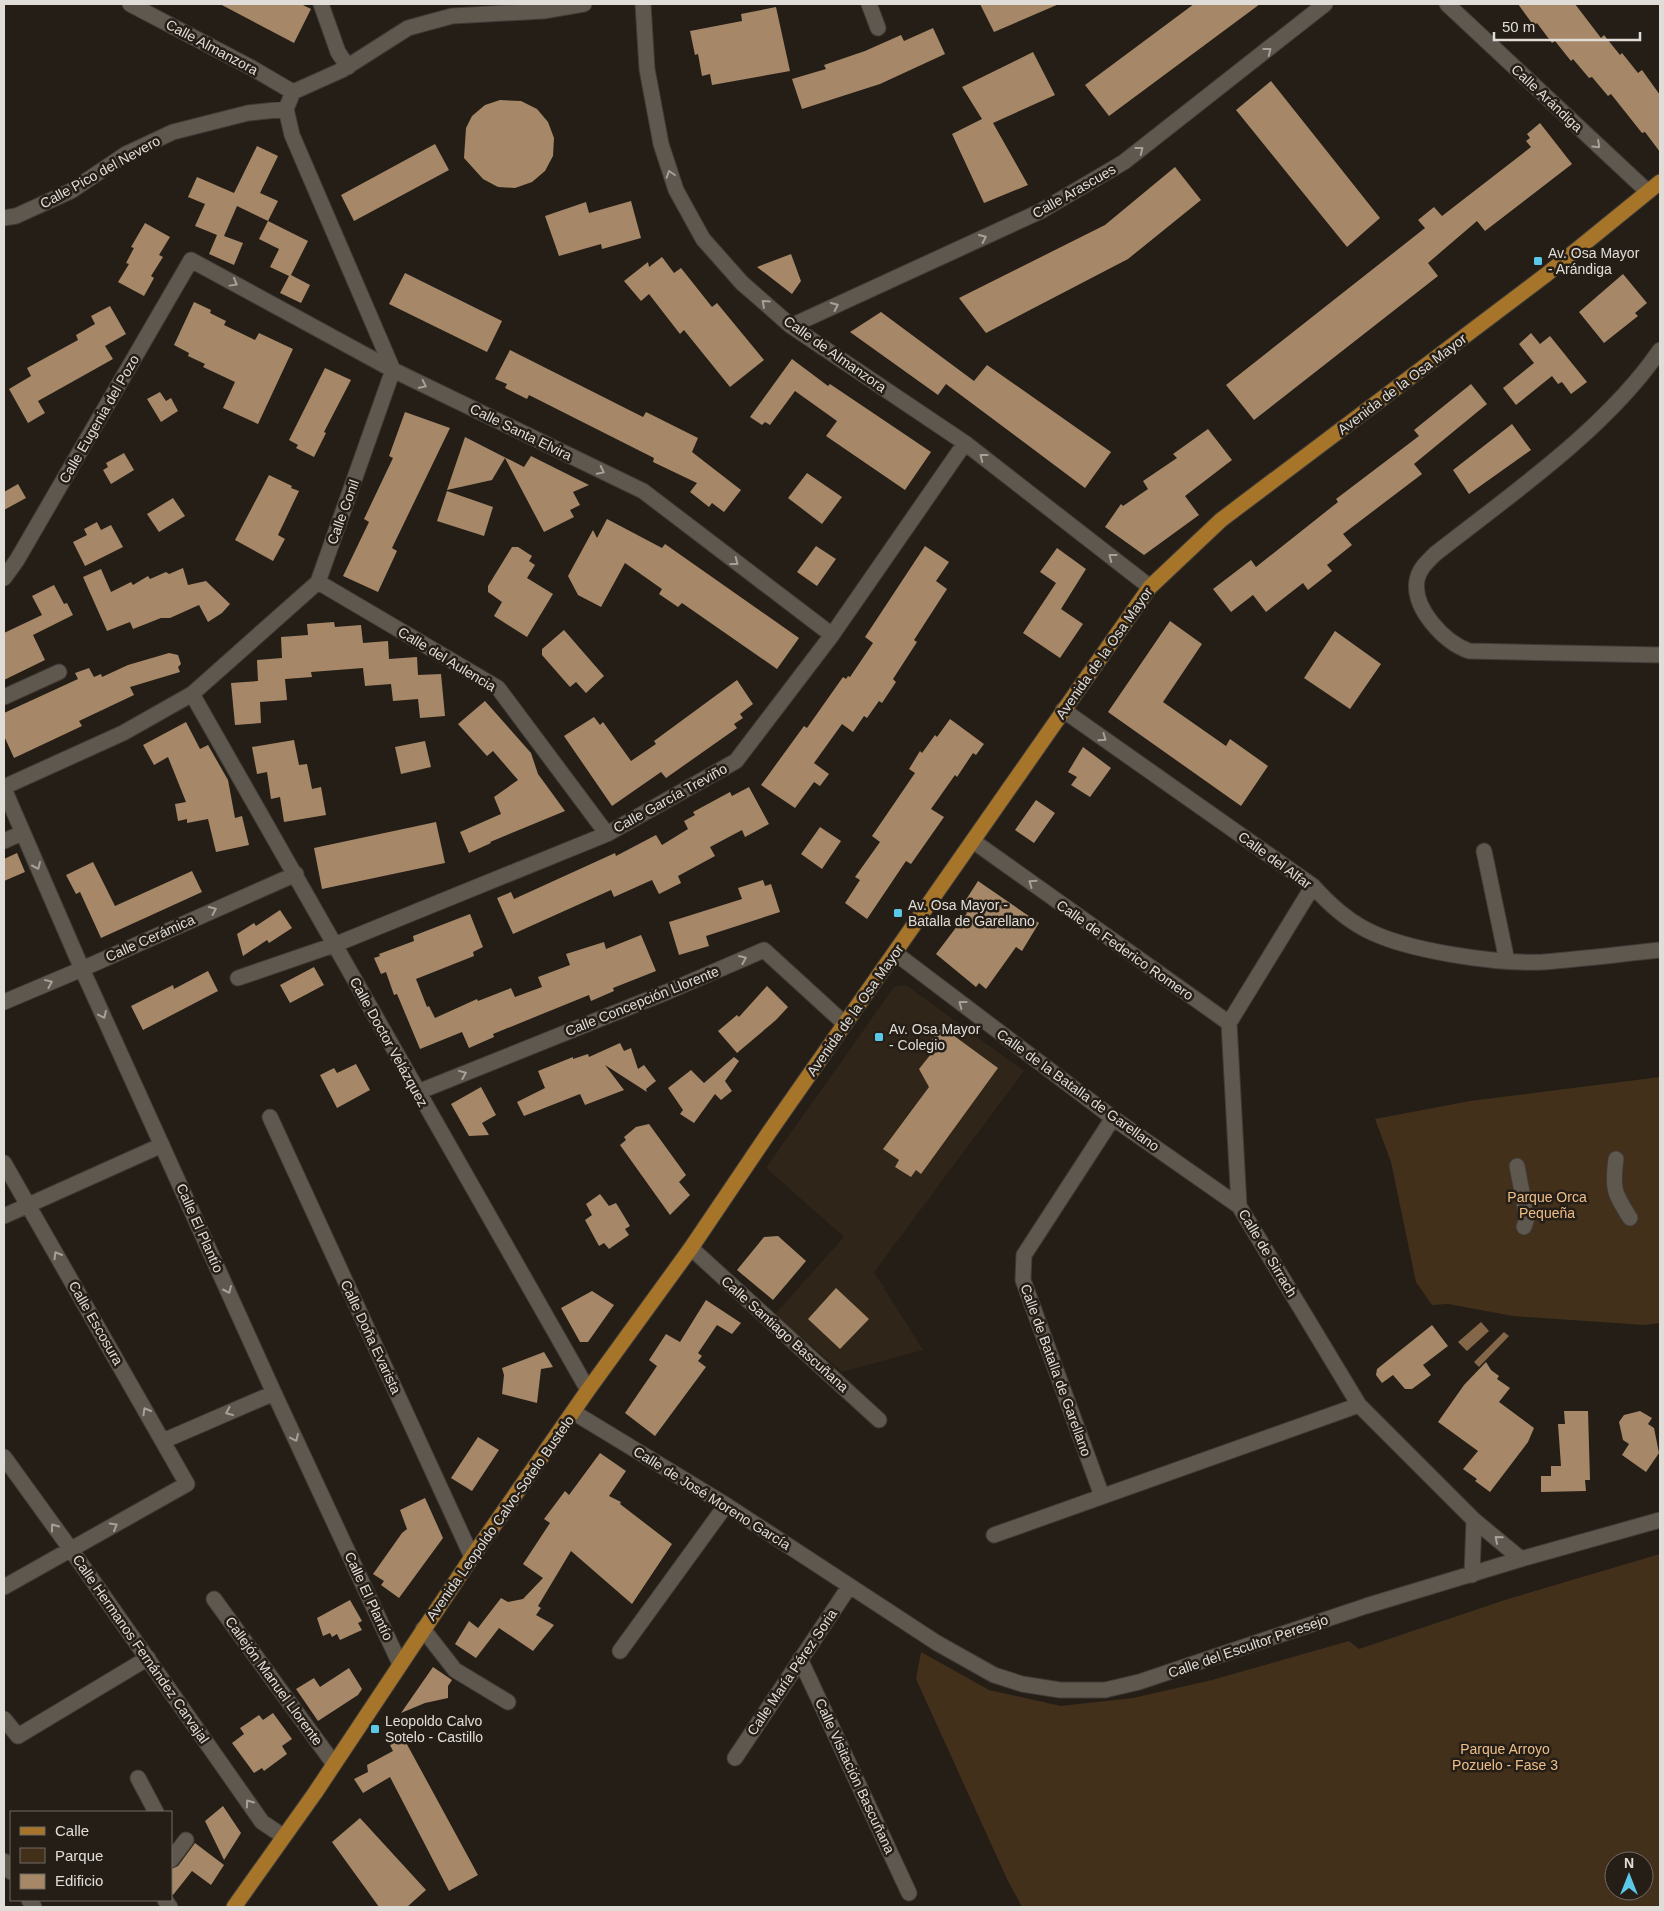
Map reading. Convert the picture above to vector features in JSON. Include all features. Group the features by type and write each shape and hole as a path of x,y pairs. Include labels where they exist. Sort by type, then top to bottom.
{"main road":[{"name":"Avenida de la Osa Mayor","path":"770,1131 1150,587 1221,520 1546,274 1660,182"},
{"name":"Avenida Leopoldo Calvo-Sotelo Bustelo","path":"234,1907 334,1764 472,1557 588,1390 691,1248 770,1131"}],"street":[{"name":"Calle Almanzora","path":"130,4 252,68 293,92"},
{"path":"321,4 338,52 348,67"},
{"path":"394,370 292,135 286,109 293,92 348,67 408,28 452,16 543,11 584,4"},
{"name":"Calle de Almanzora","path":"643,4 647,69 661,144 676,190 702,239 742,283 791,326 965,443 1150,587"},
{"path":"869,4 878,28"},
{"name":"Calle Arascues","path":"791,326 1041,211 1124,162 1326,4"},
{"name":"Calle Arándiga","path":"1447,4 1647,192"},
{"name":"Calle Pico del Nevero","path":"4,218 16,216 71,191 126,154 173,132 248,113 286,109"},
{"name":"Calle Santa Elvira","path":"191,260 394,370 643,491 832,635"},
{"name":"Calle Eugenia del Pozo","path":"4,578 17,560 191,260"},
{"path":"1660,350 1613,406 1571,446 1435,554 1421,568 1417,579 1417,595 1429,618 1458,647 1469,651 1660,655"},
{"name":"Calle Conil","path":"4,788 123,733 192,694 318,582 394,370"},
{"name":"Calle García Treviño","path":"238,978 334,945 607,834 736,761 832,635 965,443"},
{"name":"Calle del Aulencia","path":"318,582 498,688 607,834"},
{"path":"4,697 59,672"},
{"name":"Calle Doctor Velázquez","path":"192,694 588,1390"},
{"name":"Calle del Alfar","path":"1063,710 1313,886 1331,907 1366,930 1404,944 1459,955 1507,961 1542,962 1660,950"},
{"name":"Calle El Plantío","path":"4,788 82,969 274,1393 400,1664"},
{"path":"4,841 22,833"},
{"name":"Calle de Federico Romero","path":"973,841 1228,1023"},
{"path":"1484,851 1507,961"},
{"name":"Calle Cerámica","path":"4,1002 296,874"},
{"path":"1228,1023 1313,886"},
{"name":"Calle Concepción Llorente","path":"418,1092 666,992 764,950 845,1024"},
{"name":"Calle de la Batalla de Garellano","path":"895,953 1113,1118 1239,1206"},
{"name":"Calle de Sirrach","path":"1228,1023 1239,1206 1359,1405 1474,1520 1522,1559"},
{"name":"Calle Doña Evarista","path":"270,1117 472,1557"},
{"name":"Calle de Batalla de Garellano","path":"1102,1496 1023,1280 1024,1255 1113,1118"},
{"path":"4,1216 162,1145"},
{"path":"1616,1159 1613,1182 1617,1198 1630,1218"},
{"name":"Calle Escosura","path":"4,1163 187,1484 72,1550"},
{"path":"1517,1166 1527,1218 1524,1227"},
{"name":"Calle Santiago Bascuñana","path":"691,1248 879,1420"},
{"path":"163,1441 274,1393"},
{"path":"994,1535 1359,1405"},
{"name":"Calle de José Moreno García","path":"573,1412 726,1505 849,1587"},
{"name":"Calle Hermanos Fernández Carvajal","path":"4,1457 72,1550 262,1822 283,1836"},
{"path":"620,1651 726,1505"},
{"path":"1472,1575 1474,1520"},
{"name":"Calle del Escultor Peresejo","path":"849,1587 937,1644 994,1675 1022,1684 1060,1690 1105,1690 1139,1682 1366,1606 1660,1520"},
{"path":"4,1587 72,1550"},
{"name":"Calle María Pérez Soria","path":"734,1758 849,1587"},
{"name":"Callejón Manuel Llorente","path":"214,1599 334,1764"},
{"path":"424,1629 455,1670 508,1702"},
{"path":"4,1719 18,1736 148,1658"},
{"name":"Calle Visitación Bascuñana","path":"800,1659 909,1893"},
{"path":"138,1778 155,1811"}],"shaded area":[{"path":"906,985 1024,1071 874,1272 923,1350 842,1372 775,1314 844,1237 766,1168 894,987"},
{"path":"1481,1322 1489,1331 1467,1351 1458,1342"},
{"path":"1504,1332 1509,1336 1479,1367 1474,1362"}],"green space":[{"name":"Parque Orca Pequeña","path":"1660,1077 1660,1323 1644,1325 1513,1316 1448,1304 1432,1305 1416,1282 1391,1162 1375,1119 1470,1101"},
{"name":"Parque Arroyo Pozuelo - Fase 3","path":"1660,1554 1660,1907 1022,1907 1008,1881 916,1679 921,1652 989,1690 1061,1706 1133,1698 1212,1680 1349,1641 1359,1649 1508,1599"}],"building":[{"path":"220,4 301,4 311,9 294,43"},
{"path":"980,4 1059,4 994,32"},
{"path":"1194,4 1260,4 1109,116 1085,85"},
{"path":"1518,4 1575,4 1601,38 1604,35 1638,73 1642,70 1660,95 1660,152 1611,94 1608,96 1573,59 1571,61 1555,41 1552,43 1537,23 1534,26"},
{"path":"776,7 790,71 712,85 710,74 702,76 698,54 695,55 690,31 742,21 741,14"},
{"path":"933,28 945,54 880,84 802,109 792,79 826,69 824,65 865,51 901,35 904,41"},
{"path":"1033,52 1055,95 993,123 1028,185 984,203 952,134 982,119 962,87"},
{"path":"1271,81 1380,218 1347,247 1236,110"},
{"path":"500,100 521,101 537,109 548,122 554,138 553,156 545,171 532,182 515,188 498,187 483,179 464,158 466,128 472,116 485,105"},
{"path":"1540,123 1572,164 1485,231 1477,221 1428,263 1438,276 1254,420 1226,385 1425,228 1418,220 1434,207 1442,216 1531,147 1526,141 1530,138 1527,134"},
{"path":"435,144 449,170 354,221 341,195"},
{"path":"257,146 278,156 260,193 278,201 268,221 237,206 224,236 243,243 234,265 209,254 217,235 195,226 205,204 188,197 197,177 234,193"},
{"path":"1175,167 1201,200 1128,259 986,333 959,298 1105,225"},
{"path":"631,201 641,238 602,249 601,244 559,256 545,216 586,202 589,213"},
{"path":"268,221 308,241 291,275 310,285 301,303 280,293 289,276 270,267 279,249 259,239"},
{"path":"145,223 170,237 159,255 163,257 151,276 154,278 144,296 118,282 129,264 126,263 134,248 131,247"},
{"path":"791,254 801,281 792,294 757,267"},
{"path":"662,257 674,273 681,268 712,307 717,303 764,360 730,387 684,330 680,334 649,294 641,301 624,281 648,262 649,267"},
{"path":"405,273 502,321 487,352 389,304"},
{"path":"1623,274 1647,303 1635,313 1638,316 1604,343 1579,312"},
{"path":"194,302 211,310 210,313 226,321 224,325 255,340 259,333 293,349 258,424 223,408 235,382 203,367 205,364 188,356 189,353 174,345"},
{"path":"110,306 126,334 105,346 113,359 38,401 45,413 28,423 9,389 31,376 27,368 78,340 76,335 95,324 91,316"},
{"path":"881,312 974,381 987,365 1111,452 1085,488 946,384 938,395 850,332"},
{"path":"1531,333 1540,344 1550,336 1587,382 1571,394 1562,382 1558,384 1552,376 1516,405 1503,388 1534,363 1519,344"},
{"path":"510,350 643,417 646,412 698,438 692,452 741,490 724,512 712,503 709,507 690,492 697,483 653,462 654,458 529,395 527,399 505,388 507,384 495,379"},
{"path":"792,359 828,386 830,384 931,452 905,490 826,436 837,421 795,391 770,425 765,422 762,425 750,417"},
{"path":"325,368 351,380 324,432 326,433 314,457 296,448 298,445 289,440"},
{"path":"1471,384 1487,404 1414,464 1422,474 1343,534 1352,545 1327,565 1332,571 1308,590 1303,583 1266,612 1253,595 1231,612 1213,589 1251,560 1256,567 1338,502 1336,499 1419,436 1414,430"},
{"path":"160,392 166,401 171,398 178,411 161,422 147,399"},
{"path":"405,412 450,428 392,548 397,551 378,592 343,576 369,522 364,519 393,458 389,456"},
{"path":"1512,424 1531,450 1469,494 1453,470"},
{"path":"1208,429 1232,460 1185,496 1199,515 1144,555 1105,527 1121,504 1123,506 1148,489 1143,481 1177,458 1173,454"},
{"path":"465,437 524,467 531,456 589,485 573,492 580,505 570,510 574,517 544,532 505,458 492,480 447,490"},
{"path":"124,453 134,470 111,484 103,470 108,467 106,463"},
{"path":"807,473 842,497 822,524 788,498"},
{"path":"269,475 299,491 278,535 285,539 273,561 235,540"},
{"path":"18,484 26,498 4,510 4,492"},
{"path":"447,491 493,507 484,536 437,521"},
{"path":"173,498 185,516 159,532 147,514"},
{"path":"607,519 662,548 665,544 799,638 777,669 682,603 678,607 659,594 662,589 625,563 601,607 578,595 568,576 593,530 597,538"},
{"path":"97,522 101,530 111,525 123,547 85,566 73,542 87,535 84,529"},
{"path":"816,546 836,559 817,586 797,572"},
{"path":"925,546 949,562 936,581 947,589 914,640 917,642 893,679 896,682 882,703 879,701 867,718 864,716 853,732 842,724 814,763 829,774 820,786 814,782 795,808 761,785 804,726 807,728 843,677 846,679 848,676 850,677 873,643 865,637"},
{"path":"512,547 518,547 532,556 529,561 535,565 527,578 553,594 527,637 494,616 502,602 488,592 488,586"},
{"path":"1057,548 1086,569 1061,609 1083,624 1060,658 1023,633 1056,583 1040,572"},
{"path":"183,568 188,585 206,581 230,604 222,613 208,622 199,605 170,618 161,618 133,629 130,622 107,631 83,577 101,569 111,592 131,582 133,585 148,576 150,579 166,572 169,574"},
{"path":"54,585 64,604 67,603 73,615 33,635 45,660 4,680 4,633 42,615 32,596"},
{"path":"1170,621 1202,644 1163,702 1226,746 1230,739 1268,766 1241,806 1108,712"},
{"path":"334,622 335,627 361,625 363,643 388,641 389,659 417,657 418,675 441,674 445,716 420,718 418,699 393,701 391,684 365,686 363,668 311,672 312,677 285,679 287,700 260,702 261,723 235,725 231,683 258,681 257,660 282,658 281,637 308,635 307,624"},
{"path":"564,630 604,676 586,693 576,682 570,687 542,655 542,649"},
{"path":"1335,631 1381,664 1350,709 1304,678"},
{"path":"169,653 178,655 181,664 178,667 180,672 130,687 134,695 79,721 82,726 14,758 4,736 4,713 78,679 75,673 89,668 94,677 101,674 102,677 128,665"},
{"path":"737,680 753,704 740,714 743,718 734,724 737,728 666,778 661,772 612,806 564,736 594,717 600,725 603,722 631,761 656,744 654,741"},
{"path":"485,701 531,753 538,774 565,811 490,842 469,853 460,832 501,814 494,797 518,780 493,751 487,756 458,724"},
{"path":"950,719 984,744 976,755 973,753 957,777 955,775 931,809 944,817 911,864 906,861 867,919 845,903 860,880 855,877 880,842 872,836 915,773 909,769 920,751 922,753"},
{"path":"186,722 200,749 208,745 228,780 235,818 242,816 249,845 216,852 208,819 187,823 187,819 178,821 175,804 186,802 168,757 154,765 143,745"},
{"path":"294,740 299,765 307,764 312,789 321,787 326,815 284,822 280,797 271,799 267,772 257,774 252,747"},
{"path":"425,741 431,767 401,774 395,747"},
{"path":"1083,747 1111,768 1090,797 1071,785 1077,777 1068,772"},
{"path":"749,787 769,824 745,837 742,830 710,847 715,856 678,876 681,883 659,894 652,880 614,897 611,890 513,934 497,898 511,892 514,899 615,853 616,856 656,835 662,845 688,829 684,821 695,815 693,812 730,792 732,796"},
{"path":"1036,800 1055,813 1034,843 1015,830"},
{"path":"436,822 445,863 322,889 314,848"},
{"path":"820,827 841,841 822,869 801,854"},
{"path":"17,853 25,872 4,881 4,859"},
{"path":"93,862 115,906 192,871 202,892 101,938 80,892 76,894 66,875"},
{"path":"763,880 765,886 771,884 780,912 706,936 709,946 679,955 669,922 742,899 738,888"},
{"path":"978,881 1039,923 1022,951 1016,947 986,989 979,983 976,987 936,954 967,913 960,909"},
{"path":"280,910 292,928 269,943 267,940 243,956 237,934 254,923 256,926"},
{"path":"470,914 483,947 473,952 474,956 416,979 427,1007 429,1006 435,1018 477,999 478,1001 511,988 515,997 542,987 538,977 570,965 566,954 604,942 606,949 641,935 656,971 613,988 614,991 591,1001 589,995 493,1034 494,1037 469,1048 462,1032 420,1049 397,994 394,995 386,972 381,974 374,958 380,956 379,954 414,941 413,936"},
{"path":"314,967 324,985 290,1003 280,985"},
{"path":"208,971 218,991 143,1030 131,1006 173,985 174,989"},
{"path":"767,986 788,1007 776,1020 737,1053 718,1031 737,1015 739,1017"},
{"path":"942,1027 998,1068 921,1174 916,1170 911,1177 895,1167 899,1160 883,1149 929,1087 919,1069 931,1054 924,1049"},
{"path":"620,1043 624,1051 631,1048 638,1069 644,1065 656,1081 646,1089 647,1092 605,1065 624,1090 585,1105 580,1094 524,1116 517,1102 545,1088 538,1071 573,1057 573,1059 588,1054 589,1057"},
{"path":"734,1057 739,1061 725,1081 732,1091 721,1100 715,1094 694,1123 680,1114 683,1110 668,1088 691,1070 704,1083"},
{"path":"356,1064 370,1090 337,1108 320,1075 334,1068 337,1073"},
{"path":"481,1087 496,1115 482,1123 489,1135 469,1136 451,1104"},
{"path":"649,1124 686,1175 679,1182 690,1195 670,1215 620,1145 626,1140 624,1137 636,1127"},
{"path":"600,1194 609,1206 616,1203 630,1226 625,1229 629,1235 609,1249 604,1243 599,1246 585,1220 592,1215 586,1204"},
{"path":"778,1236 806,1261 773,1300 737,1270 764,1237"},
{"path":"836,1288 869,1319 840,1349 808,1319"},
{"path":"592,1291 614,1305 588,1342 580,1342 561,1308"},
{"path":"706,1300 741,1323 732,1334 717,1325 698,1353 702,1356 698,1361 706,1367 655,1436 625,1413 657,1366 649,1360 666,1334 680,1342"},
{"path":"1432,1325 1448,1346 1423,1365 1431,1375 1412,1389 1405,1389 1393,1375 1382,1383 1376,1375 1377,1369"},
{"path":"544,1352 553,1367 541,1369 537,1403 502,1394 504,1375 502,1368"},
{"path":"1486,1362 1491,1370 1499,1376 1497,1379 1510,1388 1499,1402 1534,1428 1528,1442 1490,1492 1463,1469 1478,1451 1438,1422 1464,1385"},
{"path":"1564,1411 1588,1411 1590,1480 1585,1480 1586,1491 1541,1492 1541,1476 1551,1476 1551,1466 1561,1466 1558,1424 1565,1424"},
{"path":"1640,1411 1652,1418 1648,1424 1654,1428 1659,1453 1646,1472 1622,1455 1629,1444 1623,1440 1619,1422 1624,1415"},
{"path":"478,1437 499,1450 472,1491 451,1478"},
{"path":"600,1453 626,1471 609,1496 621,1502 620,1504 672,1544 632,1604 571,1551 538,1606 541,1608 536,1615 554,1625 533,1651 499,1628 476,1658 455,1644 469,1621 478,1628 501,1598 508,1602 523,1599 543,1578 523,1564 550,1523 544,1519 565,1491 569,1495"},
{"path":"425,1498 443,1538 399,1598 381,1585 384,1581 373,1574 402,1533 407,1529 400,1510"},
{"path":"350,1600 362,1621 358,1623 362,1630 340,1640 337,1634 332,1637 330,1633 323,1636 317,1618"},
{"path":"433,1667 452,1680 448,1686 448,1698 425,1703 401,1713"},
{"path":"349,1668 362,1689 358,1695 318,1721 296,1689 314,1678 320,1687"},
{"path":"273,1713 292,1739 282,1746 287,1754 264,1771 262,1768 254,1773 232,1743 244,1734 240,1728 259,1715 263,1720"},
{"path":"403,1737 478,1875 449,1891 390,1777 363,1793 354,1779 368,1772 367,1765 393,1751 390,1745"},
{"path":"223,1806 241,1833 224,1860 205,1821"},
{"path":"360,1818 426,1890 407,1907 379,1907 332,1842"},
{"path":"195,1843 224,1865 211,1885 192,1871 173,1895 172,1869 178,1866"}],"place":[{"name":"Av. Osa Mayor - Arándiga","path":"1538,261"},
{"name":"Av. Osa Mayor - Batalla de Garellano","path":"898,913"},
{"name":"Av. Osa Mayor - Colegio","path":"879,1037"},
{"name":"Leopoldo Calvo Sotelo - Castillo","path":"375,1729"}]}
